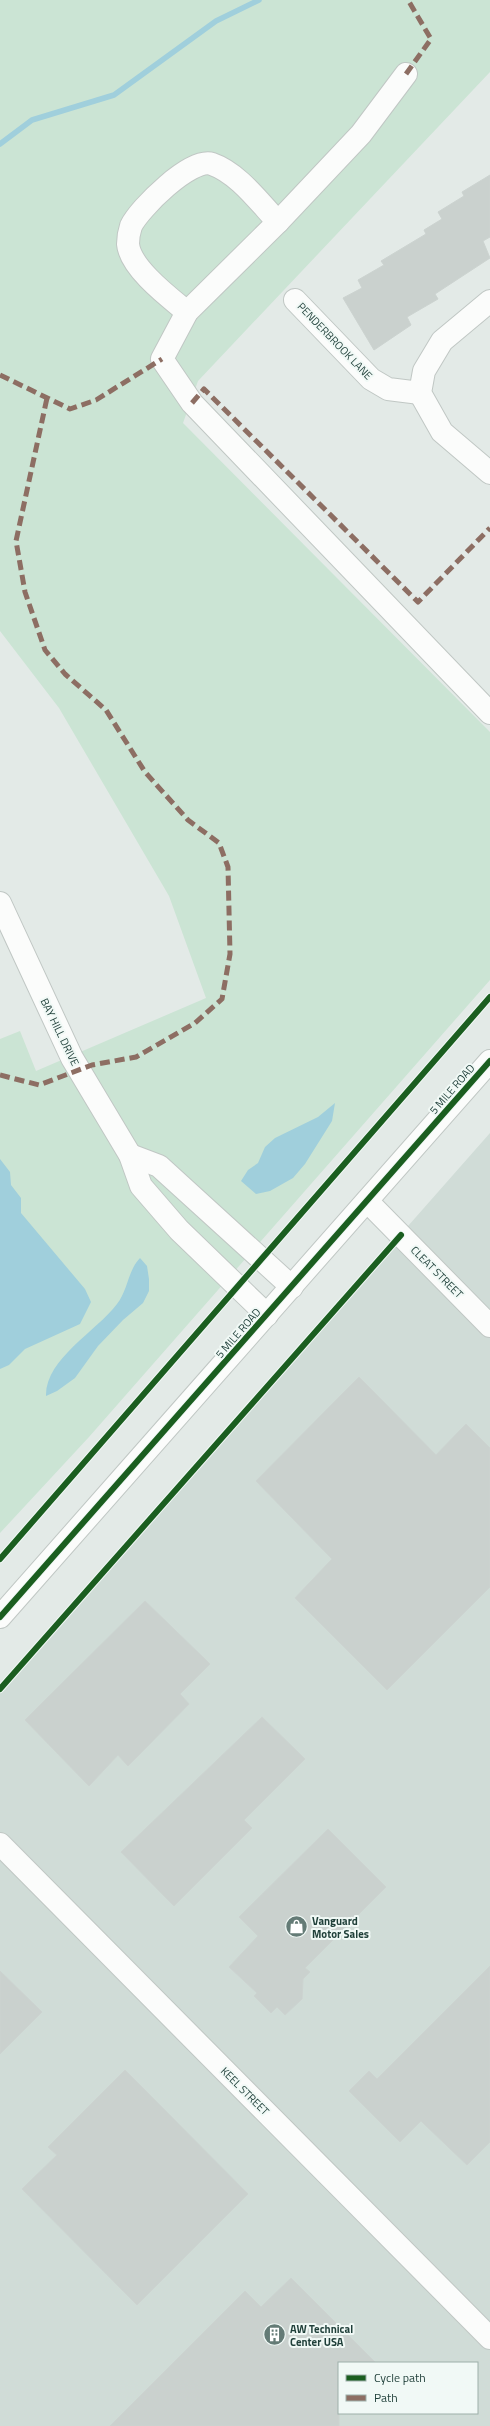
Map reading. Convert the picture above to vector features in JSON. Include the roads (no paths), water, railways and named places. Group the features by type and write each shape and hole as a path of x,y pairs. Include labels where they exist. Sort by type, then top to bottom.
{"street":[{"path":"406,74 361,134 278,222 187,312 162,359 192,403 490,714"},
{"path":"187,312 155,285 136,262 128,246 131,226 161,192 189,168 198,164 211,164 234,178 278,222"},
{"name":"PENDERBROOK LANE","path":"295,300 371,379 388,389 420,393"},
{"path":"490,301 442,341 424,371 420,393 442,432 490,473"},
{"name":"BAY HILL DRIVE","path":"0,903 72,1058 130,1155 141,1186 179,1230 267,1315"},
{"name":"5 MILE ROAD","path":"0,1617 490,1061"},
{"path":"130,1155 159,1166 292,1287"},
{"name":"CLEAT STREET","path":"367,1201 490,1326"},
{"name":"KEEL STREET","path":"0,1844 490,2338"}],"water":[{"path":"335,1103 332,1121 305,1164 293,1178 270,1191 256,1194 241,1181 248,1170 258,1163 265,1147 275,1138 318,1117"},
{"path":"0,1159 10,1172 11,1185 21,1198 21,1213 85,1289 91,1302 80,1324 25,1349 9,1365 0,1369"},
{"path":"140,1258 147,1266 149,1279 149,1291 143,1303 123,1320 98,1346 75,1378 57,1391 46,1396 48,1383 54,1370 74,1346 117,1304 124,1293 133,1268"}],"waterway":[{"path":"0,144 32,120 114,95 216,21 259,0"}],"place":[{"name":"Vanguard Motor Sales","path":"297,1927"},
{"name":"AW Technical Center USA","path":"275,2335"}]}
